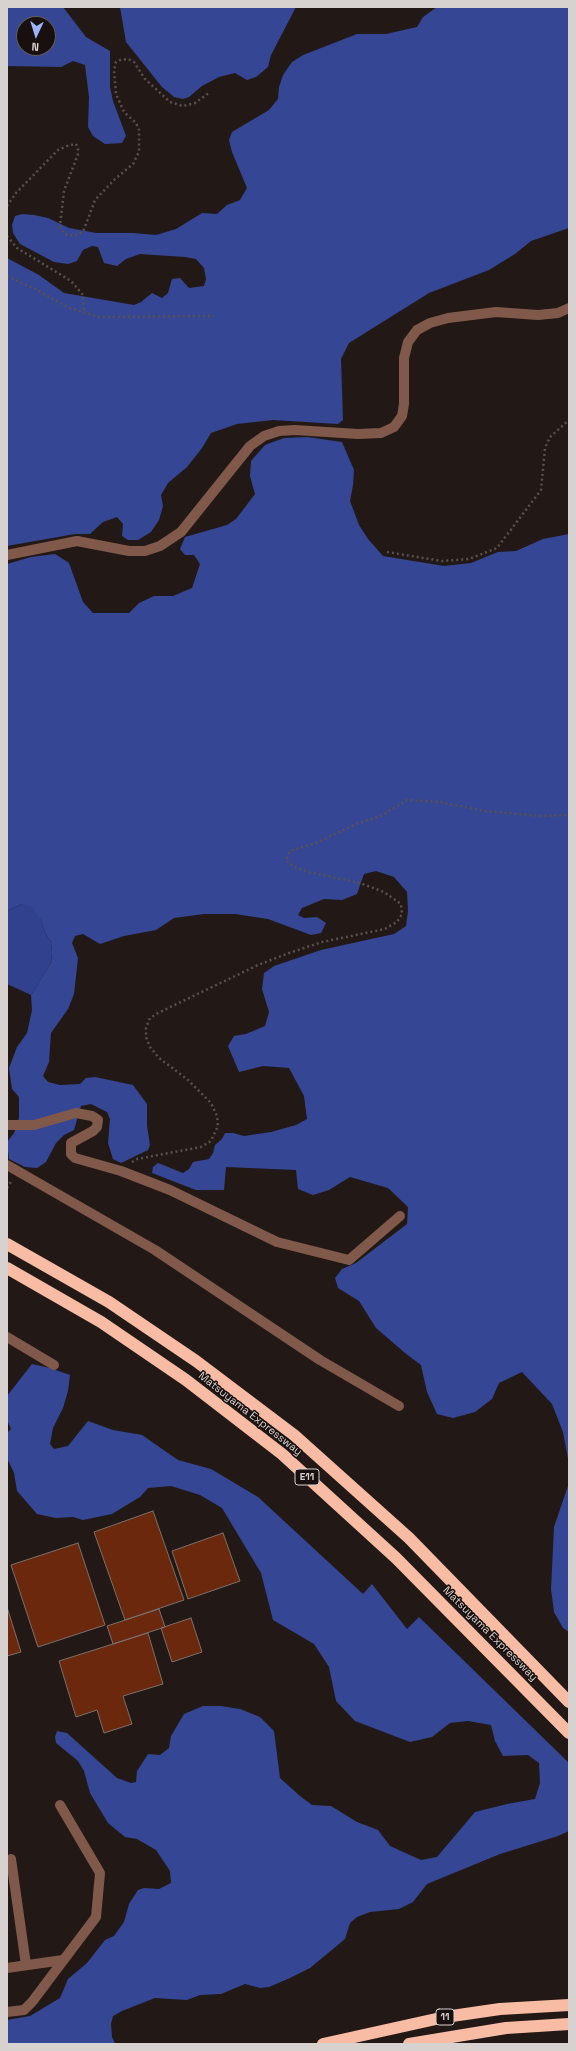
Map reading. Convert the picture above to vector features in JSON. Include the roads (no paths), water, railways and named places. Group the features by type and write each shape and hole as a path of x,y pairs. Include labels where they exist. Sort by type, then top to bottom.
{"highway":[{"name":"Matsuyama Expressway","path":"7,1244 109,1302 196,1361 294,1435 409,1538 569,1702"},
{"name":"Matsuyama Expressway","path":"7,1268 101,1322 186,1380 282,1454 396,1558 569,1733"},
{"name":"11","path":"323,2044 445,2017 500,2009 569,2005"},
{"name":"11","path":"409,2044 506,2028 569,2024"}],"street":[{"path":"7,555 77,541 129,551 145,551 160,546 181,532 250,446 264,436 279,431 295,430 358,434 381,433 394,428 402,416 404,404 404,358 408,342 417,330 430,323 448,318 496,312 538,315 558,312 569,308"},
{"path":"8,1125 34,1125 76,1114 92,1116 98,1120 97,1127 93,1131 71,1143 71,1154 75,1158 121,1171 170,1190 277,1242 349,1260 400,1216"},
{"path":"7,1165 156,1250 320,1360 399,1406"},
{"path":"7,1337 54,1365"},
{"path":"7,2012 24,2010 32,2002 96,1917 100,1873 60,1805"},
{"path":"11,1859 26,1965"},
{"path":"7,1968 64,1960"}]}
